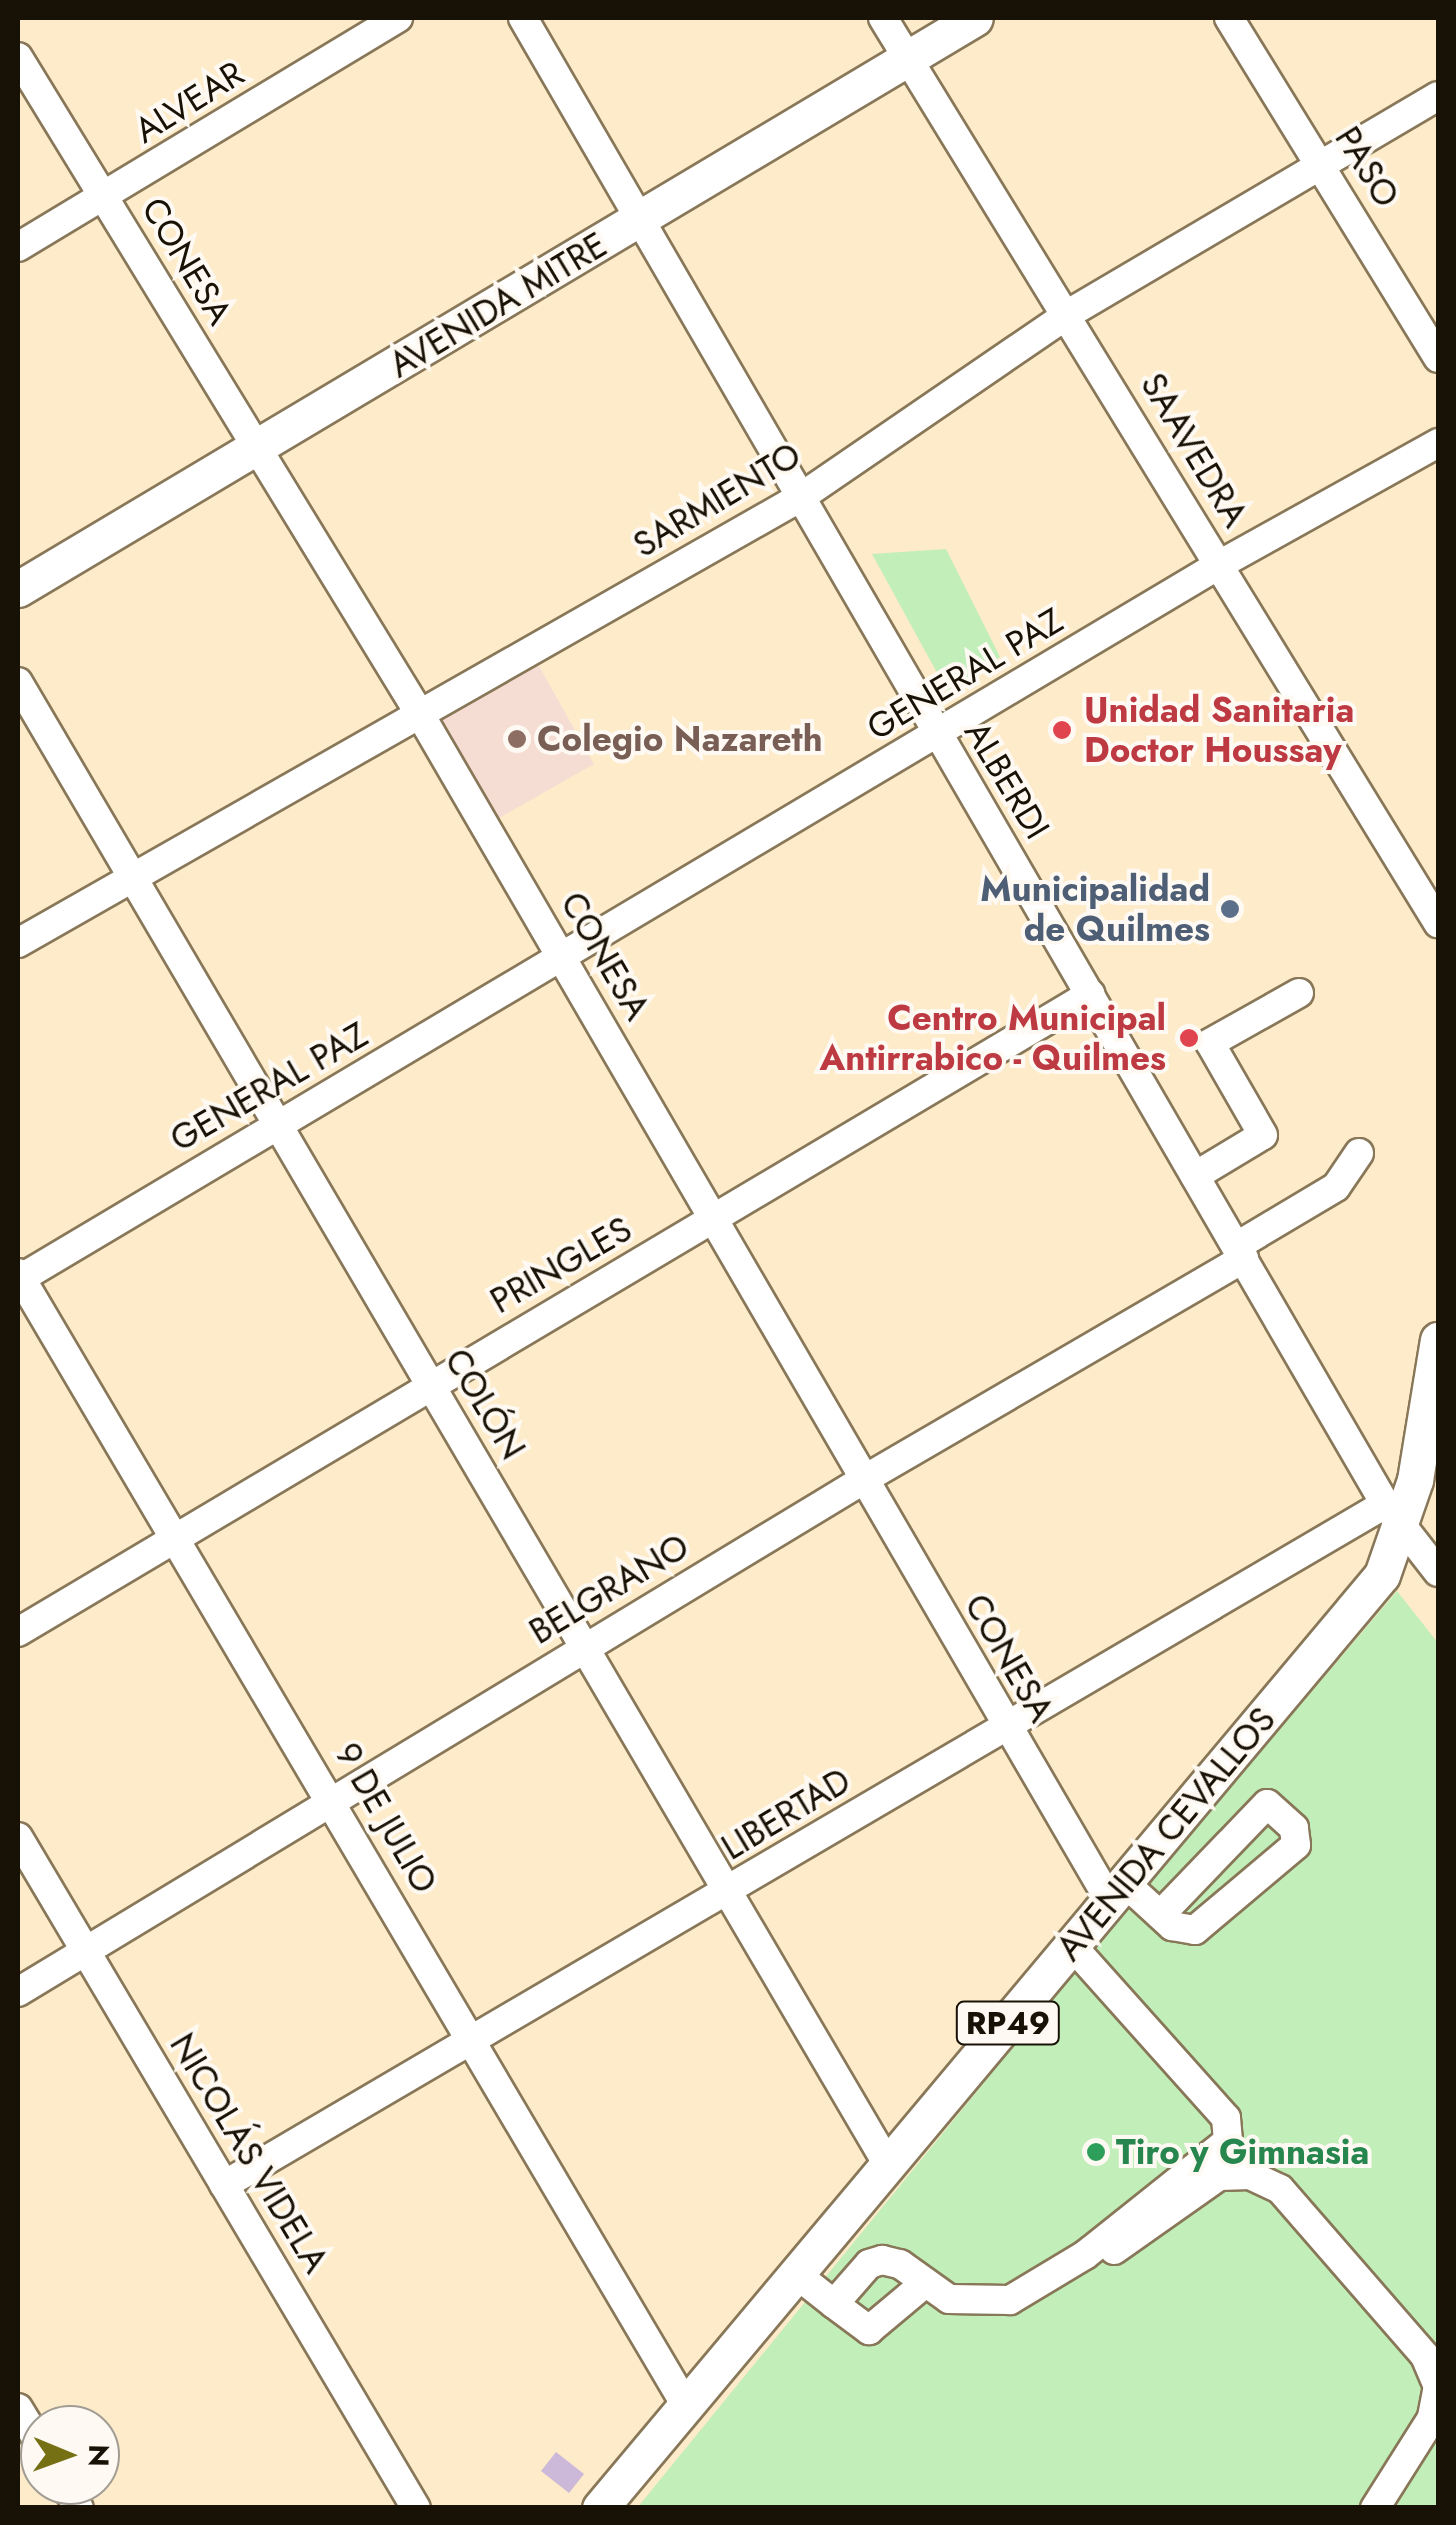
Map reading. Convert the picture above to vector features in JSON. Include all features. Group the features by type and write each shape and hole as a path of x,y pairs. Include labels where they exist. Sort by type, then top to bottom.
{"main road":[{"name":"AVENIDA MITRE","path":"18,588 976,18"},
{"name":"AVENIDA CEVALLOS","path":"600,2508 1382,1574 1438,1340"}],"street":[{"name":"ALVEAR","path":"18,248 398,18"},
{"name":"ALBERDI","path":"523,18 1393,1516 1438,1572"},
{"name":"SAAVEDRA","path":"883,18 1438,923"},
{"name":"PASO","path":"1228,18 1438,358"},
{"name":"CONESA","path":"18,57 421,716 1006,1727 1118,1893 1160,1914"},
{"name":"SARMIENTO","path":"18,943 800,497 1068,314 1438,96"},
{"name":"GENERAL PAZ","path":"19,1277 564,960 1220,564 1438,444"},
{"name":"COLÓN","path":"18,682 274,1127 431,1384 888,2165"},
{"path":"1195,1176 1263,1134 1210,1042 1299,993"},
{"name":"PRINGLES","path":"18,1632 1092,994"},
{"name":"BELGRANO","path":"18,1992 1241,1252 1336,1187 1359,1152"},
{"name":"9 DE JULIO","path":"19,1277 176,1536 686,2404"},
{"name":"LIBERTAD","path":"224,2185 1006,1727 1393,1516"},
{"path":"1267,1804 1294,1828 1296,1845 1194,1930 1182,1930 1160,1914 1267,1804"},
{"name":"NICOLÁS VIDELA","path":"18,1837 416,2508"},
{"path":"1042,2286 1228,2141 1231,2130 1073,1947"},
{"path":"834,2304 869,2264 882,2260 900,2264 948,2300 980,2304 1010,2300 1136,2239 1219,2176 1250,2176 1280,2189 1426,2356 1438,2386 1432,2418 1374,2508"},
{"path":"796,2274 869,2330 924,2284"}],"shaded area":[{"name":"Colegio Nazareth","path":"535,659 594,764 499,818 439,714"}],"green space":[{"path":"946,549 1000,657 947,691 872,554"},
{"name":"Tiro y Gimnasia","path":"1397,1591 1438,1643 1438,2507 637,2508 1089,1954"}],"building":[{"path":"556,2452 584,2474 569,2493 541,2471"}],"place":[{"name":"Unidad Sanitaria Doctor Houssay","path":"1062,730"},
{"name":"Colegio Nazareth","path":"517,739"},
{"name":"Municipalidad de Quilmes","path":"1230,909"},
{"name":"Centro Municipal Antirrabico - Quilmes","path":"1189,1038"},
{"name":"Tiro y Gimnasia","path":"1096,2152"}]}
